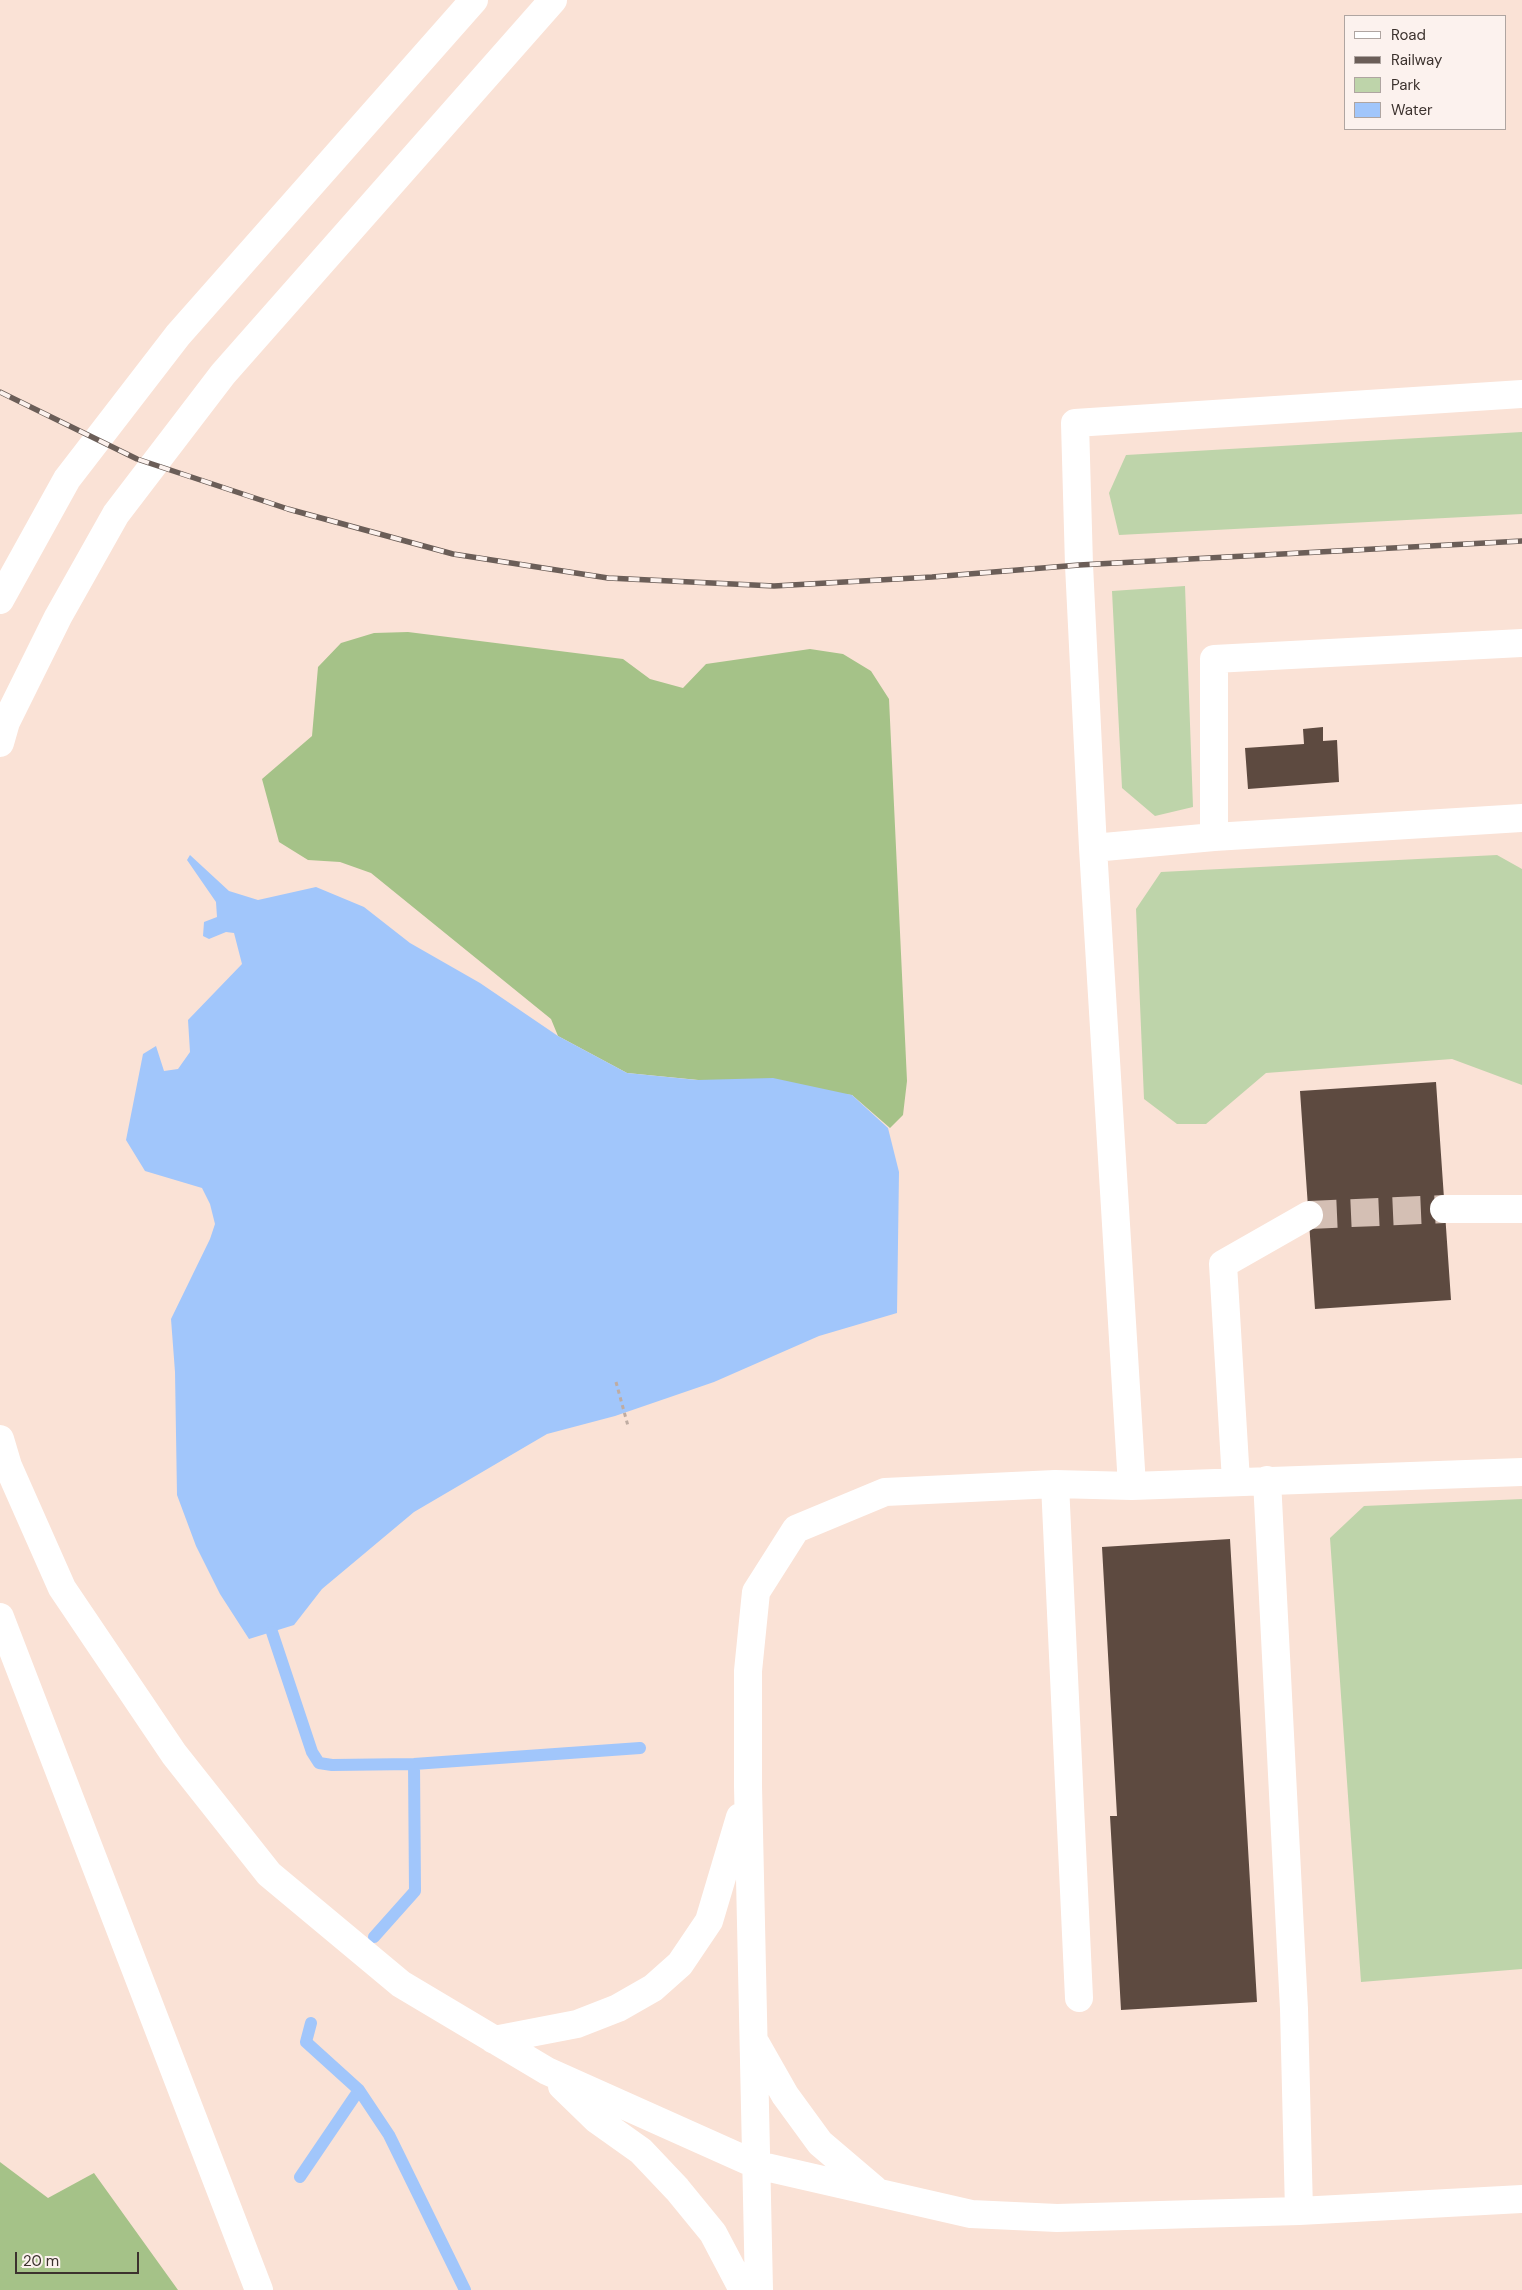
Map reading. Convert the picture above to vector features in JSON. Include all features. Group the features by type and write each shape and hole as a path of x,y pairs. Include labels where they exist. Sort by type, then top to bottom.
{"street":[{"path":"0,600 67,480 178,335 474,0"},
{"path":"3,732 58,617 116,514 223,374 553,0"},
{"path":"1132,1486 1093,848 1079,565 1076,423 1522,394"},
{"path":"1214,837 1214,659 1522,643"},
{"path":"1093,848 1214,837 1522,818"},
{"path":"1444,1209 1522,1209"},
{"path":"1236,1481 1223,1264 1308,1215"},
{"path":"0,1439 8,1466 62,1588 174,1754 269,1874 400,1984 547,2071 757,2165 971,2214 1057,2218 1299,2211 1522,2199"},
{"path":"759,2290 748,1786 748,1671 756,1592 796,1529 885,1492 1055,1484 1132,1486 1522,1472"},
{"path":"1267,1480 1294,2008 1299,2211"},
{"path":"1055,1484 1079,1998"},
{"path":"0,1618 259,2290"},
{"path":"494,2040 577,2024 618,2008 653,1988 680,1964 709,1921 748,1786"},
{"path":"754,2040 785,2095 820,2143 877,2192"},
{"path":"547,2071 596,2119 641,2151 677,2189 713,2233 743,2290"}],"path":[{"path":"616,1382 628,1426"}],"green space":[{"path":"1522,432 1522,514 1119,535 1109,493 1126,455"},
{"path":"1185,586 1193,807 1155,816 1122,788 1112,591"},
{"path":"408,632 623,659 650,679 683,688 706,664 810,649 843,654 871,671 889,699 907,1081 903,1115 890,1128 852,1095 627,1073 558,1036 551,1019 371,873 340,862 308,860 279,842 262,779 312,736 318,667 341,643 374,633"},
{"path":"1497,855 1522,869 1522,1085 1452,1059 1266,1073 1206,1124 1177,1124 1144,1099 1136,909 1161,872"},
{"path":"1522,1499 1522,1969 1361,1982 1330,1538 1364,1506"},
{"path":"0,2162 48,2198 94,2173 178,2290 0,2290"}],"water":[{"path":"190,855 229,891 258,900 316,887 364,907 410,943 480,983 558,1036 627,1073 697,1080 773,1078 852,1095 888,1128 899,1172 897,1313 819,1336 714,1382 615,1416 547,1434 414,1512 322,1589 294,1625 249,1639 220,1594 196,1546 177,1495 175,1372 171,1319 210,1239 215,1224 210,1204 202,1188 145,1171 126,1140 143,1054 156,1046 164,1071 178,1069 190,1052 188,1020 242,964 234,933 226,932 209,939 203,936 204,922 217,917 216,902 187,860"}],"building":[{"path":"1323,727 1323,741 1337,740 1339,782 1248,789 1245,748 1304,744 1303,729"},
{"path":"1436,1082 1451,1300 1315,1309 1300,1091"},
{"path":"1230,1539 1257,2002 1121,2010 1110,1816 1117,1816 1102,1547"}],"waterway":[{"path":"272,1632 312,1752 319,1763 332,1765 414,1764 640,1748"},
{"path":"374,1937 415,1891 414,1764"},
{"path":"311,2023 306,2042 359,2090 389,2135 465,2290"},
{"path":"300,2177 359,2090"}],"tunnel":[{"path":"1309,1215 1444,1209"}],"railway":[{"path":"0,392 137,459 288,509 453,554 608,578 774,586 932,577 1079,565 1522,541"}]}
